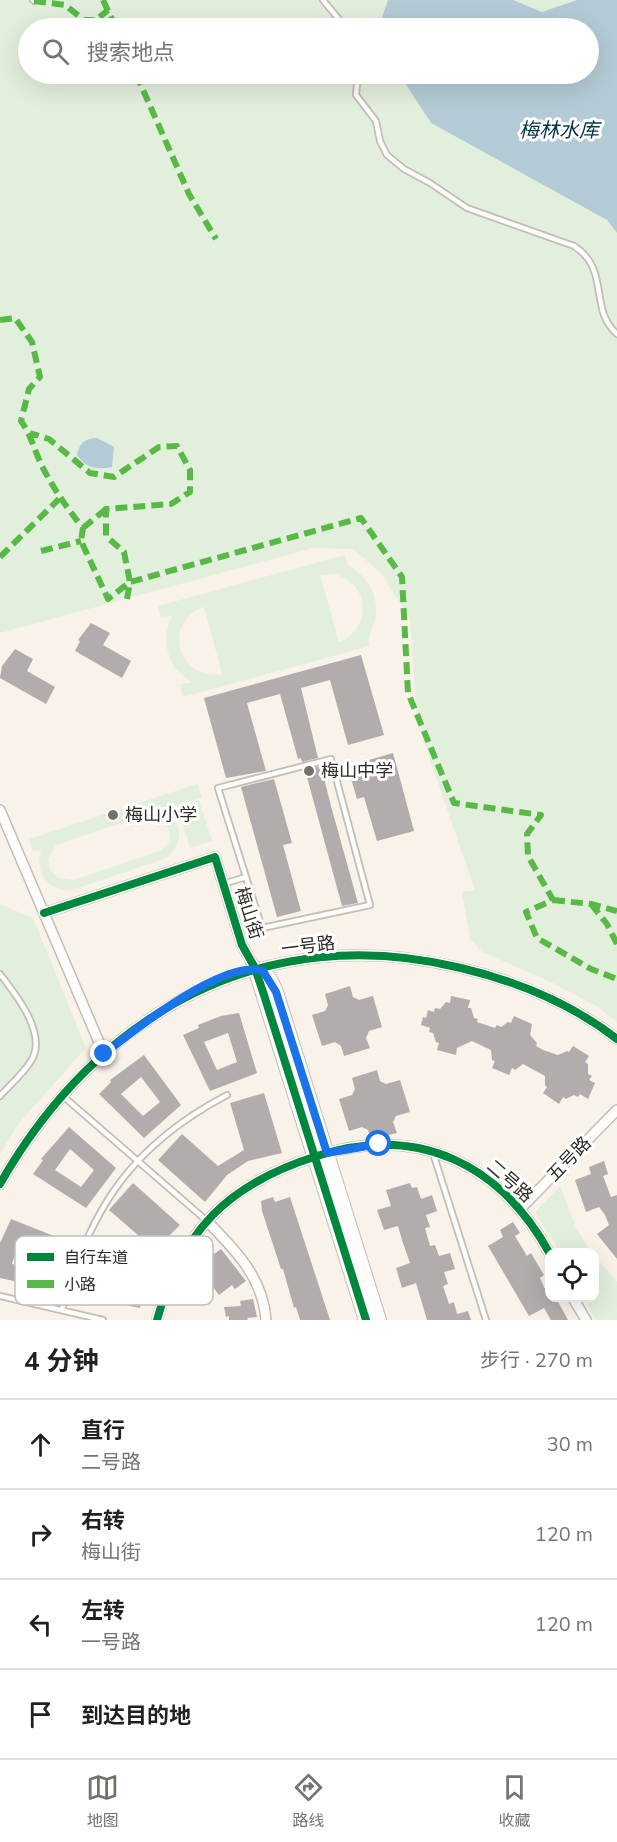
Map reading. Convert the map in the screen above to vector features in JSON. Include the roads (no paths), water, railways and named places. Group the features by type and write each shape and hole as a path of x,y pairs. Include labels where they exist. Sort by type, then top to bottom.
{"street":[{"path":"0,810 104,1054"},
{"name":"梅山街","path":"44,913 215,857 242,945 255,969 263,971 270,978 276,992 366,1320"},
{"name":"一号路","path":"0,1184 32,1133 104,1054 153,1015 199,989 255,969 301,960 348,956 395,957 441,963 487,974 531,990 573,1011 617,1039"},
{"name":"五号路","path":"521,1208 617,1110"},
{"name":"二号路","path":"197,1236 207,1221 231,1197 260,1177 321,1154 379,1144 432,1151 453,1158 490,1179 521,1208 545,1248"},
{"name":"梅山街","path":"321,1154 379,1320"},
{"path":"207,1221 237,1252 252,1274 263,1299 266,1320"},
{"path":"575,1302 586,1320"},
{"name":"二号路","path":"157,1320 162,1305"}],"lane":[{"path":"322,0 337,18"},
{"path":"357,84 356,95 376,121 380,141 387,155 404,169 467,208 574,246 588,255 594,267 606,320 617,334"},
{"path":"331,759 370,905 262,928 246,877 218,788 331,759"},
{"path":"223,884 246,877"},
{"path":"0,974 19,998 31,1021 36,1051 31,1062 0,1096"},
{"path":"87,1236 113,1191 138,1160 179,1124 227,1095"},
{"path":"64,1096 207,1221"},
{"path":"432,1151 486,1320"},
{"path":"0,1296 15,1299"},
{"path":"40,1305 103,1320"},
{"path":"62,1310 64,1305"}],"water":[{"name":"梅林水库","path":"388,0 513,0 542,12 577,0 617,0 617,233 607,220 431,123 406,84 599,84 599,18 382,17"},
{"path":"97,438 114,447 112,467 92,467 84,463 77,455 83,442"}],"place":[{"name":"梅山中学","path":"309,771"},
{"name":"梅山小学","path":"113,815"}]}
